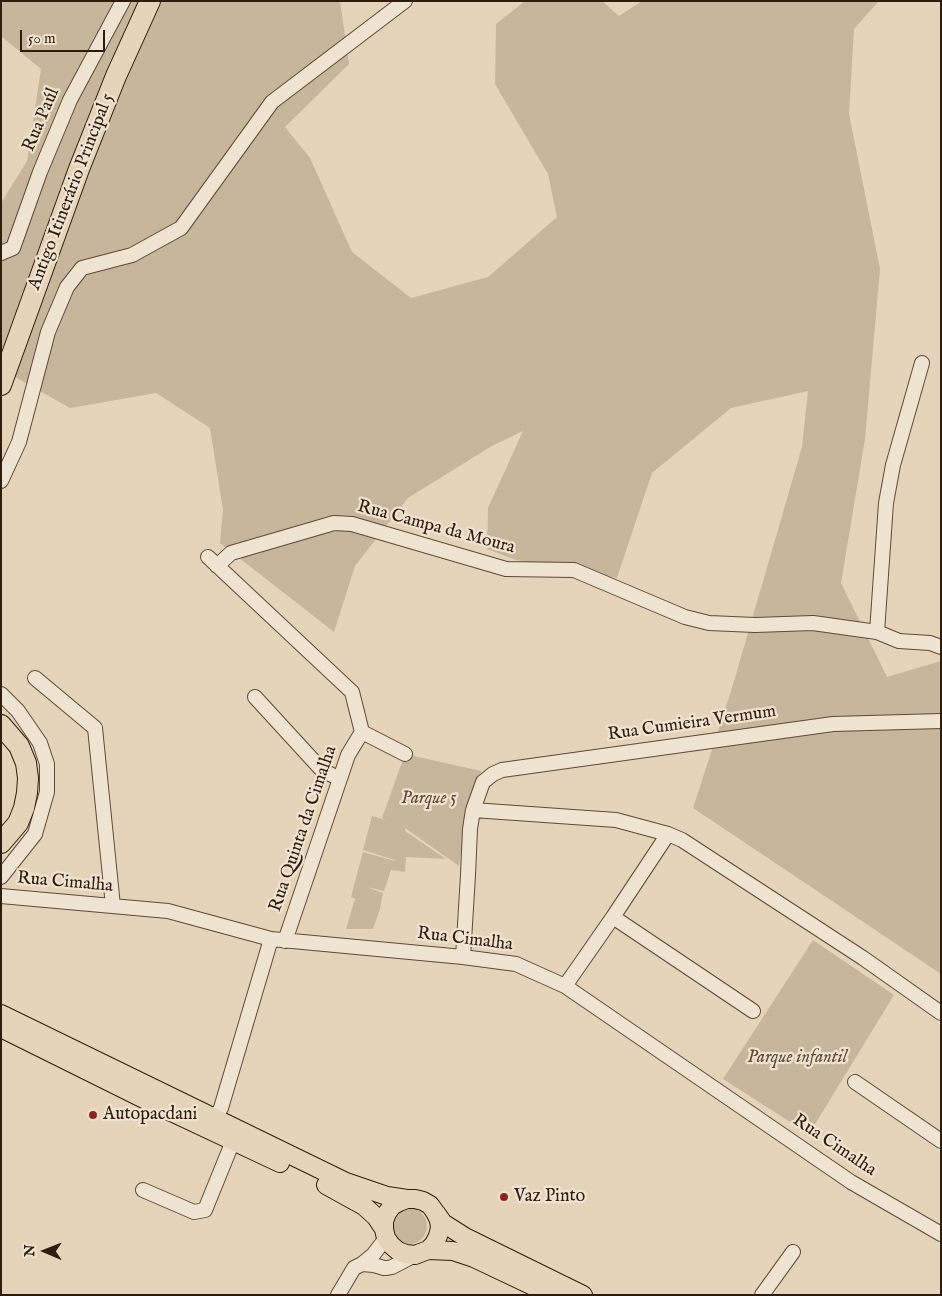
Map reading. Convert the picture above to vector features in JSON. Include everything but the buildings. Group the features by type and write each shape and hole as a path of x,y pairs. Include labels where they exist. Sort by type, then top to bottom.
{"highway":[{"name":"Antigo Itinerário Principal 5","path":"1,385 79,169 116,76 150,1"},
{"path":"1,726 18,746 26,764 28,778 24,808 18,822 1,843"},
{"path":"1,741 12,756 18,779 15,802 1,828"}],"main road":[{"path":"1,1014 346,1182 387,1196 423,1201 430,1205 444,1223 464,1237 583,1295"},
{"path":"1,1028 148,1101 324,1184 364,1206 376,1217 391,1245 398,1251 406,1254 453,1251 474,1258 552,1295"},
{"path":"385,1234 384,1221 387,1213 392,1206 407,1199"},
{"path":"421,1252 434,1244 438,1236 440,1228 436,1212"}],"street":[{"name":"Rua Paúl","path":"1,253 13,248 40,172 70,100 123,1"},
{"path":"1,481 19,442 48,332 67,287 82,268 132,255 181,228 272,102 405,1"},
{"path":"877,632 886,503 893,465 922,363"},
{"name":"Rua Campa da Moura","path":"362,732 352,692 212,561 231,553 334,523 352,524 506,569 574,570 685,617 709,623 755,625 813,623 877,632 900,641 930,643 941,647"},
{"path":"36,678 95,728 113,906"},
{"path":"1,694 18,711 40,743 47,764 47,792 35,834 1,877"},
{"path":"255,696 321,769 339,779"},
{"name":"Rua Cumieira Vermum","path":"463,957 470,829 473,810 483,782 492,774 502,770 833,724 941,722"},
{"path":"362,732 405,754"},
{"name":"Rua Quinta da Cimalha","path":"215,1118 221,1108 278,940 339,779 348,756 362,732"},
{"path":"473,810 616,820 668,834 682,840 863,958 941,1013"},
{"path":"566,986 668,834"},
{"name":"Rua Cimalha","path":"1,896 168,911 278,940 463,957 516,964 566,986 851,1182 941,1234"},
{"path":"614,917 753,1011"},
{"path":"855,1082 941,1141"},
{"path":"143,1190 194,1212 205,1210 233,1141"},
{"path":"338,1295 354,1268 373,1255 385,1234"},
{"path":"362,1264 384,1268 392,1267 421,1252"},
{"path":"762,1295 793,1252"}],"green space":[{"path":"1,1 340,1 349,64 285,127 310,158 352,252 411,298 488,277 557,217 548,174 495,84 496,24 525,1 602,1 619,16 642,1 879,1 854,29 849,114 880,269 865,439 841,583 887,677 941,661 941,974 693,808 732,688 802,447 808,391 731,408 652,473 617,578 516,560 487,549 488,508 523,431 490,447 408,498 355,566 334,632 220,543 223,510 210,428 156,393 70,408 1,369 1,203 27,161 41,69 1,36"},
{"name":"Parque 5","path":"405,754 481,771 467,807 459,866 405,828 405,831 446,859 406,857 405,872 391,870 384,891 367,887 383,893 373,929 346,929 355,899 351,897 363,852 395,861 363,850 372,816 386,820 382,818"},
{"name":"Parque infantil","path":"813,940 894,995 809,1134 723,1079"},
{"path":"409,1208 422,1213 427,1226 422,1239 409,1244 396,1239 391,1226 396,1213"}],"place":[{"name":"Autopacdani","path":"93,1115"},
{"name":"Vaz Pinto","path":"504,1197"}]}
